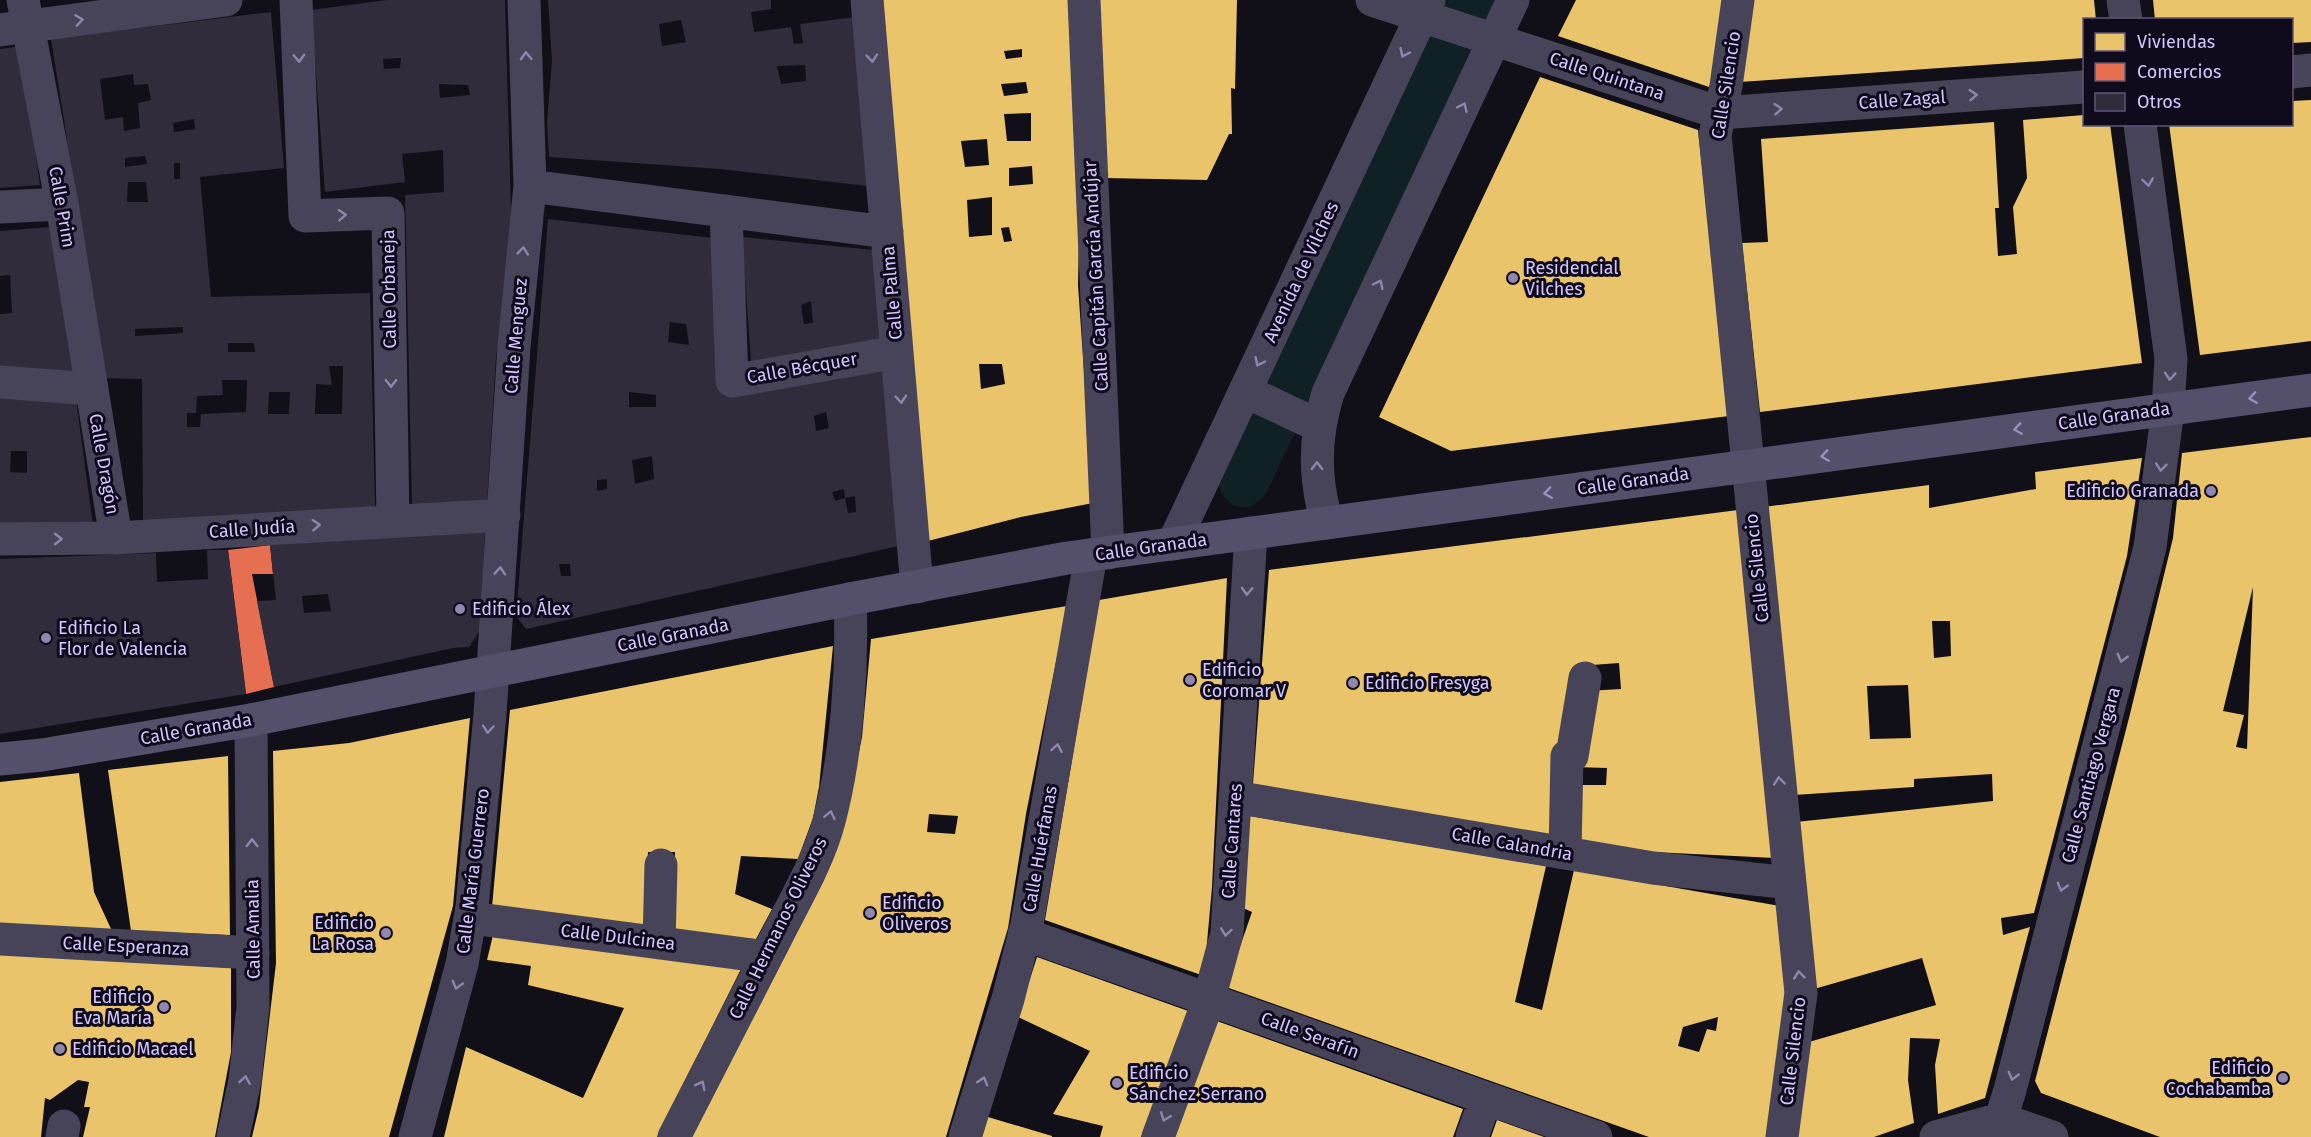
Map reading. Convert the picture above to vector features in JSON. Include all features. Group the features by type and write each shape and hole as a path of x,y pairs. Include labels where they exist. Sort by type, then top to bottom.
{"main road":[{"name":"Calle Granada","path":"0,759 251,720 849,599 1099,554 2311,390"}],"street":[{"path":"17,19 226,0"},
{"name":"Calle Orbaneja","path":"296,0 305,216 388,213 393,520"},
{"name":"Calle Menguez","path":"492,671 514,347 530,186 524,0"},
{"name":"Calle Palma","path":"867,0 917,587"},
{"name":"Calle Capitán García Andújar","path":"1084,0 1099,554"},
{"path":"1372,0 1425,8"},
{"path":"1328,523 1316,470 1319,426 1328,393 1513,0"},
{"name":"Calle Silencio","path":"1738,0 1726,86 1715,135 1801,993 1782,1137"},
{"path":"2123,0 2126,18"},
{"name":"Calle Quintana","path":"1425,8 1495,38 1720,113"},
{"name":"Avenida de Vilches","path":"1173,544 1425,8"},
{"name":"Calle Prim","path":"17,19 62,204 91,389"},
{"path":"2293,72 2311,70"},
{"name":"Calle Zagal","path":"1720,113 2083,87"},
{"name":"Calle Santiago Vergara","path":"1998,1128 2150,547 2168,409 2171,359 2140,126"},
{"path":"530,186 887,232"},
{"path":"0,207 62,204"},
{"name":"Calle Bécquer","path":"726,211 732,381 897,352"},
{"path":"0,382 91,389"},
{"name":"Calle Dragón","path":"91,389 116,538"},
{"path":"1245,391 1319,426"},
{"name":"Calle Judía","path":"0,539 116,538 504,515"},
{"name":"Calle Cantares","path":"1158,1137 1209,999 1227,933 1251,533"},
{"name":"Calle Huérfanas","path":"965,1137 1008,999 1024,934 1099,554"},
{"name":"Calle Hermanos Oliveros","path":"674,1137 811,869 829,822 841,762 852,642 849,599"},
{"name":"Calle María Guerrero","path":"415,1137 462,964 471,918 492,671"},
{"path":"1565,853 1567,756 1572,756 1585,678"},
{"name":"Calle Amalia","path":"233,1137 245,1080 252,1018 251,720"},
{"name":"Calle Calandria","path":"1235,797 1653,868 1790,883"},
{"path":"659,942 661,865"},
{"name":"Calle Dulcinea","path":"471,918 766,957"},
{"name":"Calle Serafín","path":"1024,934 1596,1137"},
{"name":"Calle Esperanza","path":"0,939 253,953"},
{"path":"1472,1137 1486,1098"},
{"path":"1936,1137 1998,1128 2052,1137"}],"shaded area":[{"path":"1443,0 1499,0 1266,494 1259,501 1246,507 1233,505 1222,494 1218,485"}],"building: Viviendas":[{"path":"883,0 1069,0 1079,232 1078,285 1093,503 1021,517 928,541","holes":["1022,49 1022,57 1006,59 1004,51","1026,82 1028,93 1004,96 1001,84","1031,113 1031,141 1007,141 1004,114","987,139 989,165 965,167 961,141","1032,166 1033,184 1009,186 1009,168","992,197 992,235 969,237 967,200","1009,227 1012,241 1004,242 1001,228","979,364 1002,364 1005,384 981,389"]},
{"path":"1098,0 1237,0 1235,89 1231,88 1232,134 1229,134 1207,180 1105,178"},
{"path":"1576,0 1725,0 1712,88 1558,36"},
{"path":"1752,0 2094,0 2096,18 2083,18 2083,58 1740,82"},
{"path":"2153,0 2311,0 2311,42 2293,43 2293,18 2155,18"},
{"path":"1540,77 1698,130 1729,416 1451,451 1379,417"},
{"path":"2311,100 2311,341 2200,355 2169,126 2293,126 2293,101"},
{"path":"2083,115 2083,126 2110,126 2142,363 1760,412 1742,243 1768,242 1761,139 1994,122 1999,208 1995,208 1998,256 2017,254 2013,207 2027,178 2023,120"},
{"path":"2311,437 2311,1137 2160,1137 2041,1093 2035,1081 2173,538 2182,453","holes":["2253,587 2247,749 2236,747 2244,715 2223,711"]},
{"path":"2142,458 2127,556 2034,913 2001,918 2003,935 2030,927 1985,1098 1938,1114 1935,1065 1940,1039 1910,1038 1908,1080 1914,1123 1874,1137 1798,1137 1809,1042 1936,1005 1922,958 1814,989 1796,822 1993,801 1992,774 1914,779 1914,787 1794,795 1764,507 1929,485 1929,508 2036,489 2035,472","holes":["1932,621 1950,621 1951,656 1934,658","1908,685 1911,738 1870,739 1867,686"]},
{"path":"1738,510 1775,858 1653,852 1575,839 1575,785 1606,785 1607,768 1575,767 1588,691 1621,689 1619,663 1592,665 1555,836 1253,784 1269,570"},
{"path":"1227,578 1212,887 1204,976 1045,920 1099,600"},
{"path":"1067,606 1026,814 1008,928 946,1137 691,1137 824,880 844,826 862,737 871,639","holes":["929,814 958,816 955,834 927,832"]},
{"path":"833,646 819,787 813,818 798,859 741,856 735,894 772,909 755,941 673,931 675,852 648,852 645,927 492,907 510,710"},
{"path":"470,718 453,906 389,1137 252,1137 259,1107 276,963 273,751 349,743"},
{"path":"228,756 230,935 131,931 108,770"},
{"path":"79,773 94,892 112,931 0,927 0,782"},
{"path":"1250,816 1546,866 1515,1002 1542,1010 1574,870 1780,906 1790,997 1766,1137 1649,1137 1226,987 1252,912 1243,908","holes":["1718,1017 1716,1031 1707,1029 1699,1052 1678,1046 1683,1027"]},
{"path":"493,935 742,967 657,1137 444,1137 466,1047 583,1098 624,1008 528,985 531,966 487,960"},
{"path":"0,951 231,968 231,1052 215,1137 83,1137 90,1107 84,1107 89,1082 78,1080 50,1100 45,1098 41,1137 0,1137"},
{"name":"Edificio Sánchez Serrano","path":"1037,957 1191,1012 1141,1137 1100,1137 1103,1126 1053,1114 1090,1051 1018,1017"},
{"path":"1214,1020 1463,1109 1453,1137 1173,1137"},
{"path":"988,1117 1052,1136 1052,1137 982,1137"},
{"path":"1497,1120 1544,1137 1491,1137"}],"building: Comercios":[{"path":"270,545 273,574 252,574 274,687 246,694 228,550"}],"building: Otros":[{"path":"387,0 505,0 511,213 505,306 496,357 487,503 412,508 405,195 444,192 443,150 402,154 405,182 325,192 311,10","holes":["401,58 400,68 384,69 383,59","439,84 468,85 470,95 440,98"]},
{"path":"548,0 771,0 771,9 751,12 754,32 791,27 794,44 803,43 800,24 855,17 867,186 720,169 549,157 547,122 552,61","holes":["681,20 686,42 662,46 659,24","805,65 806,81 781,84 777,66"]},
{"path":"271,12 284,168 200,177 211,297 370,293 375,507 143,521 142,379 98,378 65,126 51,39","holes":["133,74 134,85 148,84 151,100 138,103 140,128 124,131 123,117 105,120 100,79","194,119 195,129 174,132 173,123","145,156 147,164 125,167 125,158","174,163 180,163 180,179 174,179","128,182 146,182 148,202 127,202","183,327 183,333 135,336 135,329","228,343 254,343 255,352 228,352","329,366 343,366 342,414 315,414 316,384 332,385","222,380 247,380 246,412 201,414 200,427 187,427 187,413 196,413 197,396 223,395","269,392 290,392 289,414 268,414"]},
{"path":"21,46 40,185 0,188 0,49"},
{"path":"548,219 713,238 721,387 724,396 884,371 899,546 526,629 516,616","holes":["670,322 686,324 689,345 668,342","629,392 656,395 656,407 629,407","826,412 829,428 816,431 814,416","652,456 654,479 635,484 632,460","607,479 607,489 597,491 597,480","844,489 845,498 835,501 832,492","855,496 856,512 848,513 845,498","559,564 570,564 571,576 561,576"]},
{"path":"50,227 73,375 0,371 0,314 12,313 10,275 0,276 0,231"},
{"path":"742,237 874,250 882,342 751,361","holes":["811,301 813,323 804,324 801,305"]},
{"path":"0,394 76,399 93,526 0,527","holes":["11,451 27,451 27,473 10,472"]},
{"path":"485,532 481,629 469,647 453,648 274,687 257,601 276,600 270,545","holes":["328,594 331,611 304,613 302,596"]},
{"path":"207,550 228,550 246,694 0,734 0,559 156,553 157,582 208,579"}],"place":[{"name":"Residencial Vilches","path":"1513,278"},
{"name":"Edificio Granada","path":"2211,491"},
{"name":"Edificio Álex","path":"460,609"},
{"name":"Edificio La Flor de Valencia","path":"46,638"},
{"name":"Edificio Coromar V","path":"1190,680"},
{"name":"Edificio Fresyga","path":"1353,683"},
{"name":"Edificio Oliveros","path":"870,913"},
{"name":"Edificio La Rosa","path":"386,933"},
{"name":"Edificio Eva María","path":"164,1007"},
{"name":"Edificio Macael","path":"60,1049"},
{"name":"Edificio Cochabamba","path":"2283,1078"},
{"name":"Edificio Sánchez Serrano","path":"1117,1083"}]}
